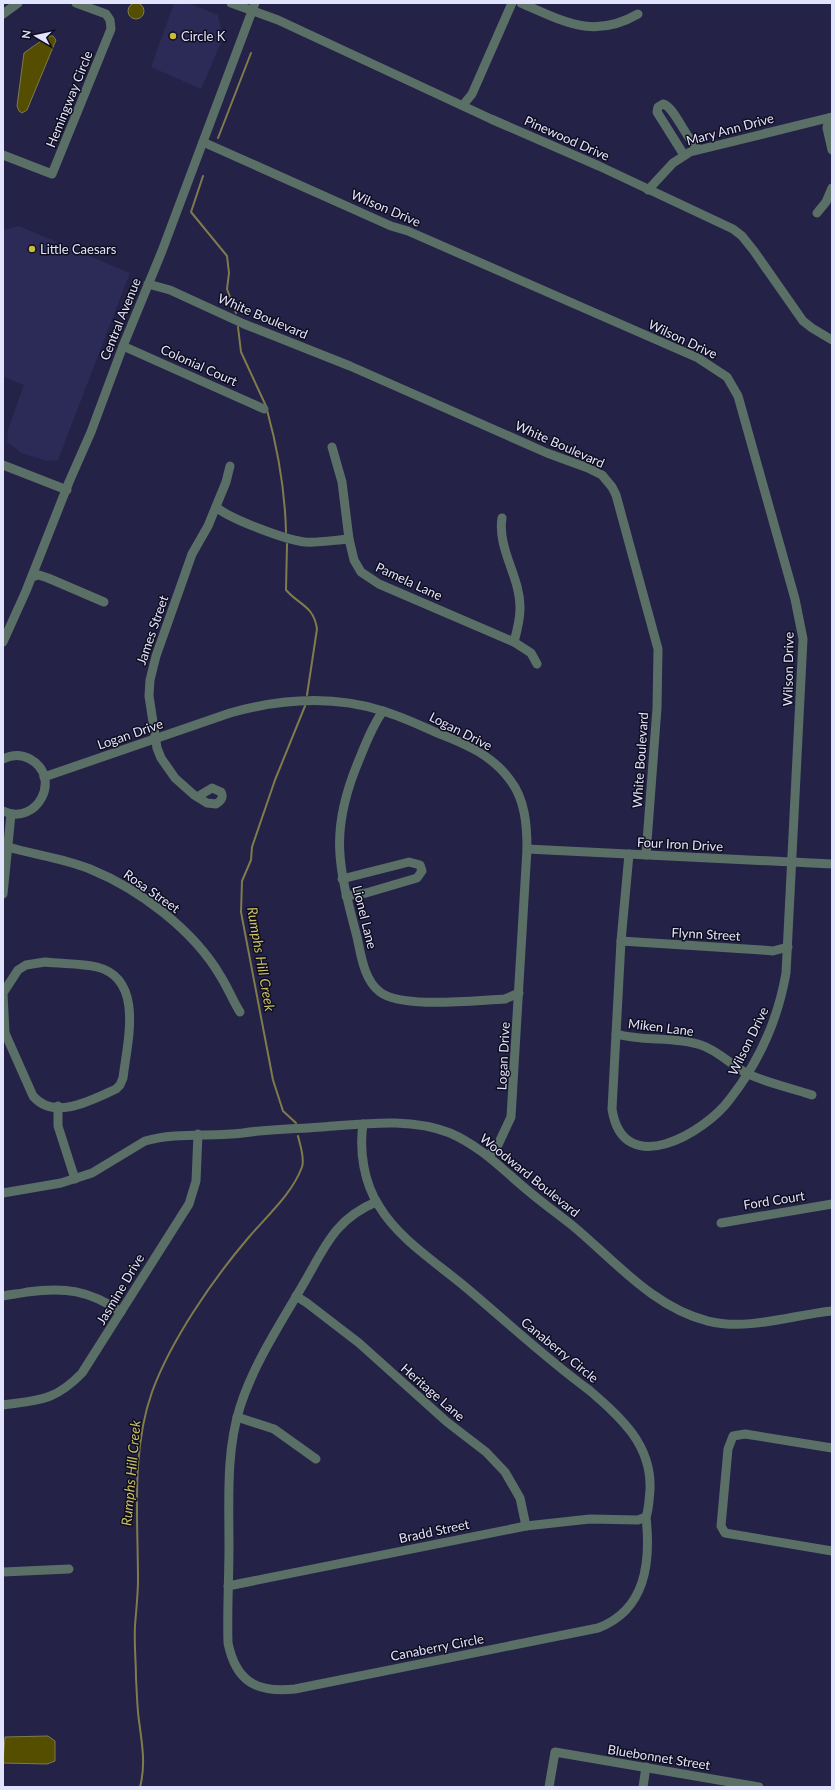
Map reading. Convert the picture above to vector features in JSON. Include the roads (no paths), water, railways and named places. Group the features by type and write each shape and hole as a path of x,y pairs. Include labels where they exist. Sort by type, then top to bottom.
{"street":[{"path":"3,14 18,3"},
{"name":"Hemingway Circle","path":"3,155 52,174 111,30 110,20 106,14 76,3"},
{"name":"Pinewood Drive","path":"231,3 253,7 463,106 566,151 738,232 754,251 803,321 832,340"},
{"path":"463,106 472,94 512,3"},
{"path":"521,3 558,20 581,26 609,25 626,21 638,14"},
{"name":"Central Avenue","path":"3,642 32,577 91,432 203,142 253,7"},
{"path":"684,155 658,112 658,107 663,104 670,107 687,137 698,149"},
{"path":"830,118 827,128 832,150"},
{"name":"Mary Ann Drive","path":"648,190 673,163 684,155 698,149 830,118"},
{"name":"Wilson Drive","path":"203,142 391,226 408,231 674,348 709,364 727,377 738,396 745,419 795,600 803,638 793,862 786,973 778,1010 768,1034 747,1073 725,1106 712,1119 697,1129 653,1147 646,1148 633,1144 618,1129 614,1116 613,1085 621,941 629,854"},
{"path":"817,213 826,202 832,188"},
{"name":"White Boulevard","path":"148,284 170,290 244,324 350,366 547,453 588,468 602,475 608,481 616,495 658,649 657,708 646,855"},
{"name":"Colonial Court","path":"123,346 264,409"},
{"name":"Pamela Lane","path":"332,447 342,482 349,539 357,566 372,580 514,642 531,654 536,664"},
{"path":"3,465 67,490"},
{"name":"James Street","path":"197,797 175,778 161,758 149,696 153,665 192,554 216,507 230,466"},
{"path":"216,507 233,517 278,535 295,540 311,542 349,539"},
{"path":"502,518 501,534 515,580 520,608 514,642"},
{"path":"32,577 39,575 48,578 104,602"},
{"name":"Logan Drive","path":"44,777 230,713 258,705 297,701 356,704 383,711 468,746 499,767 511,780 522,804 526,822 527,849 511,1117 497,1147 488,1156"},
{"name":"Lionel Lane","path":"383,711 367,741 346,792 342,810 339,848 342,879 346,896 363,962 371,982 380,992 392,998 413,1001 510,999 519,993"},
{"path":"3,759 12,756 27,758 39,766 44,777 46,789 40,803 27,812 7,812 8,847 3,894"},
{"name":"Rosa Street","path":"8,847 90,869 106,875 139,896 183,929 201,949 222,977 240,1012"},
{"name":"Four Iron Drive","path":"527,849 832,864"},
{"path":"342,879 409,862 420,864 422,871 417,878 366,893 346,896"},
{"name":"Flynn Street","path":"621,941 773,951 788,947"},
{"path":"45,962 102,969 118,980 124,988 129,1002 130,1013 123,1078 120,1085 116,1089 81,1105 66,1108 38,1102 33,1096 5,1033 3,993 18,970 26,965 45,962"},
{"name":"Miken Lane","path":"616,1034 633,1038 674,1039 703,1045 727,1058 747,1073 812,1095"},
{"path":"58,1106 58,1126 75,1179"},
{"name":"Woodward Boulevard","path":"3,1193 61,1183 92,1173 145,1141 198,1134 241,1133 264,1130 363,1124 411,1124 430,1127 456,1136 473,1145 661,1301 679,1311 709,1322 741,1324 832,1311"},
{"name":"Canaberry Circle","path":"363,1124 362,1132 366,1176 376,1202 386,1217 403,1236 524,1338 589,1390 632,1431 642,1447 650,1474 648,1511 646,1517 647,1563 639,1590 632,1603 622,1615 607,1624 582,1632 295,1689 269,1690 251,1683 238,1670 232,1661 228,1642 229,1469 237,1417 251,1378 296,1296 339,1227 354,1213 376,1202"},
{"name":"Jasmine Drive","path":"3,1406 48,1398 71,1385 82,1373 192,1196 197,1167 198,1134"},
{"name":"Ford Court","path":"721,1223 832,1204"},
{"path":"3,1296 47,1289 71,1290 97,1297 121,1312"},
{"name":"Heritage Lane","path":"296,1296 308,1303 358,1343 447,1422 486,1452 505,1472 520,1498 526,1526"},
{"path":"237,1417 274,1429 316,1459"},
{"path":"832,1448 745,1434 733,1436 728,1449 721,1526 725,1533 832,1551"},
{"name":"Bradd Street","path":"228,1586 526,1526 590,1519 638,1520 646,1517"},
{"path":"3,1572 69,1569"},
{"name":"Bluebonnet Street","path":"549,1787 555,1752 755,1787"},
{"path":"643,1787 646,1768"}],"waterway":[{"name":"Rumphs Hill Creek","path":"218,138 251,53"},
{"name":"Rumphs Hill Creek","path":"203,176 191,212 227,256 229,273 227,289 236,313"},
{"name":"Rumphs Hill Creek","path":"238,327 241,352 266,406"},
{"name":"Rumphs Hill Creek","path":"267,410 280,470 286,532"},
{"name":"Rumphs Hill Creek","path":"287,544 286,590 313,615 317,629 307,695"},
{"name":"Rumphs Hill Creek","path":"296,1123 283,1111 273,1080 241,912 242,881 251,860 252,847 275,780 305,706"},
{"name":"Rumphs Hill Creek","path":"140,1787 143,1770 143,1754 137,1705 135,1632 138,1586 138,1461 145,1414 160,1372 194,1311 221,1272 286,1195 298,1177 303,1163 298,1136"}],"place":[{"name":"Circle K","path":"173,36"},
{"name":"Little Caesars","path":"32,249"}]}
